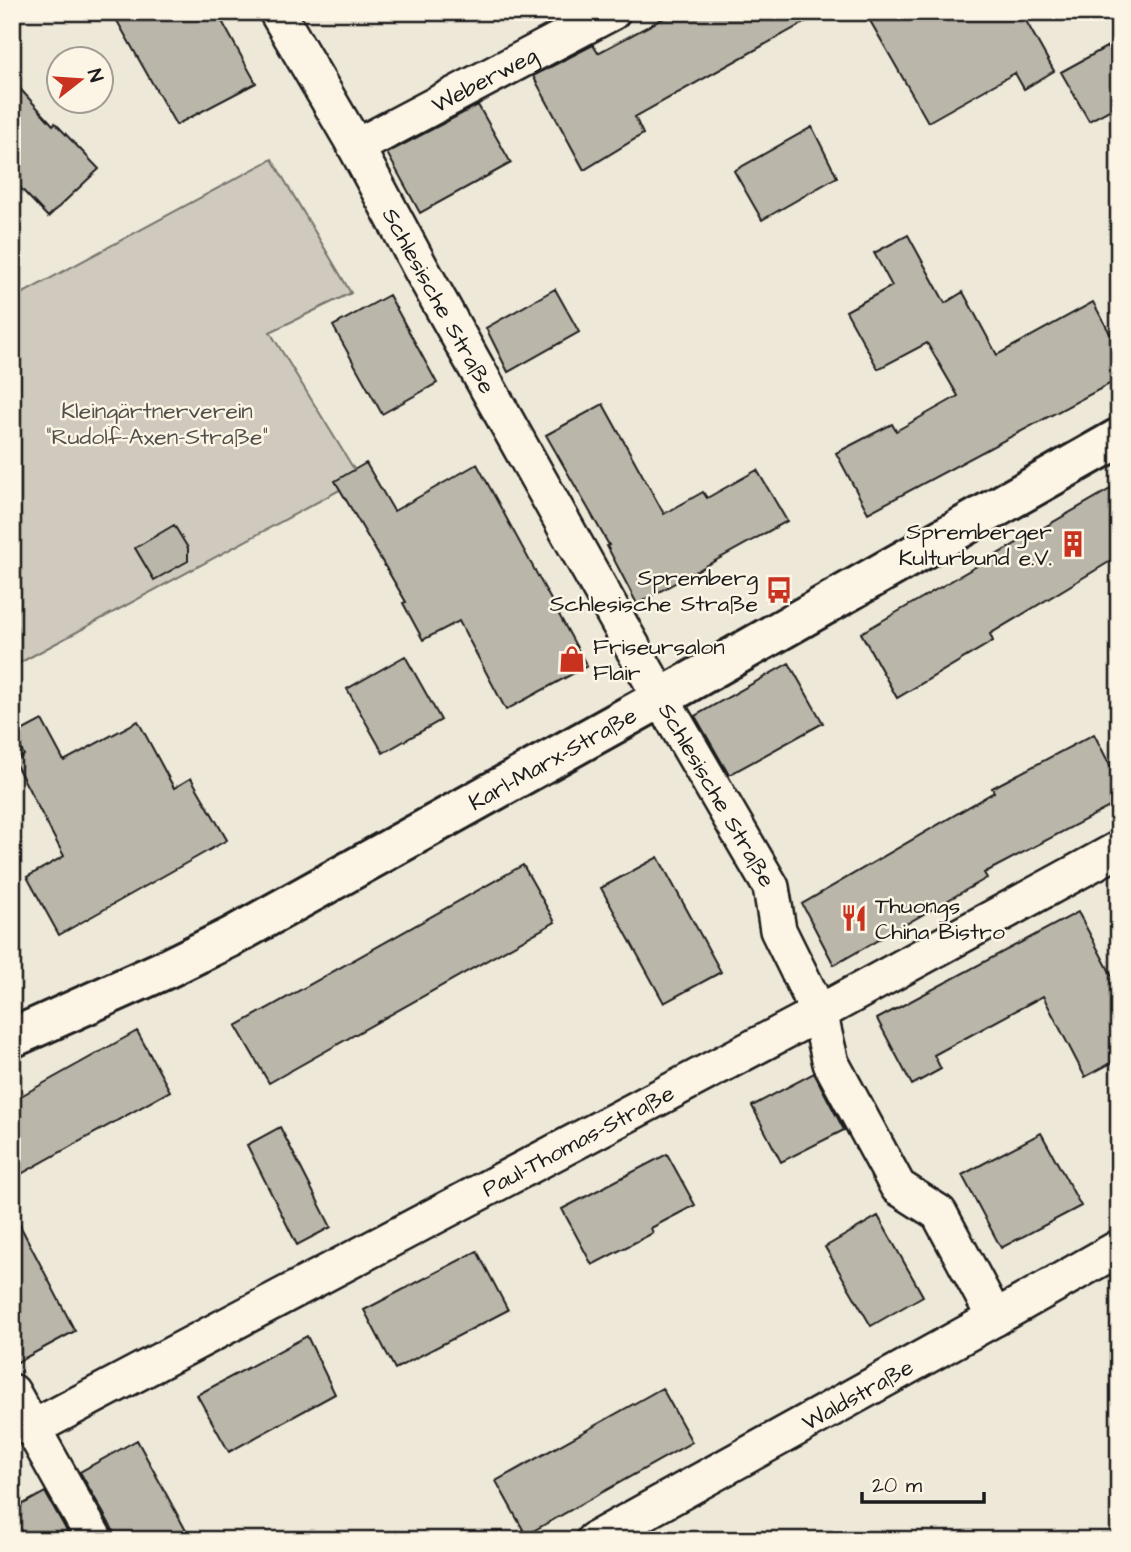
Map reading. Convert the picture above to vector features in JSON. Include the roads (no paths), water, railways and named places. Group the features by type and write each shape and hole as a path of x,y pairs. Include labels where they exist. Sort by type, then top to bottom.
{"main road":[{"name":"Karl-Marx-Straße","path":"12,1038 231,937 661,698 1119,438"}],"street":[{"name":"Schlesische Straße","path":"277,12 356,147 661,698 771,887 778,930 820,1013 831,1063 898,1186 939,1213 995,1318"},
{"name":"Weberweg","path":"356,147 612,12"},
{"name":"Paul-Thomas-Straße","path":"33,1429 820,1013 1119,849"},
{"name":"Waldstraße","path":"594,1540 1119,1248"},
{"path":"12,1392 94,1540"}],"place":[{"name":"Spremberger Kulturbund e.V.","path":"1073,544"},
{"name":"Spremberg Schlesische Straße","path":"779,590"},
{"name":"Friseursalon Flair","path":"572,659"},
{"name":"Thuongs China Bistro","path":"854,918"}],"park label":[{"name":"Kleingärtnerverein \"Rudolf-Axen-Straße\"","path":"157,423"}]}
